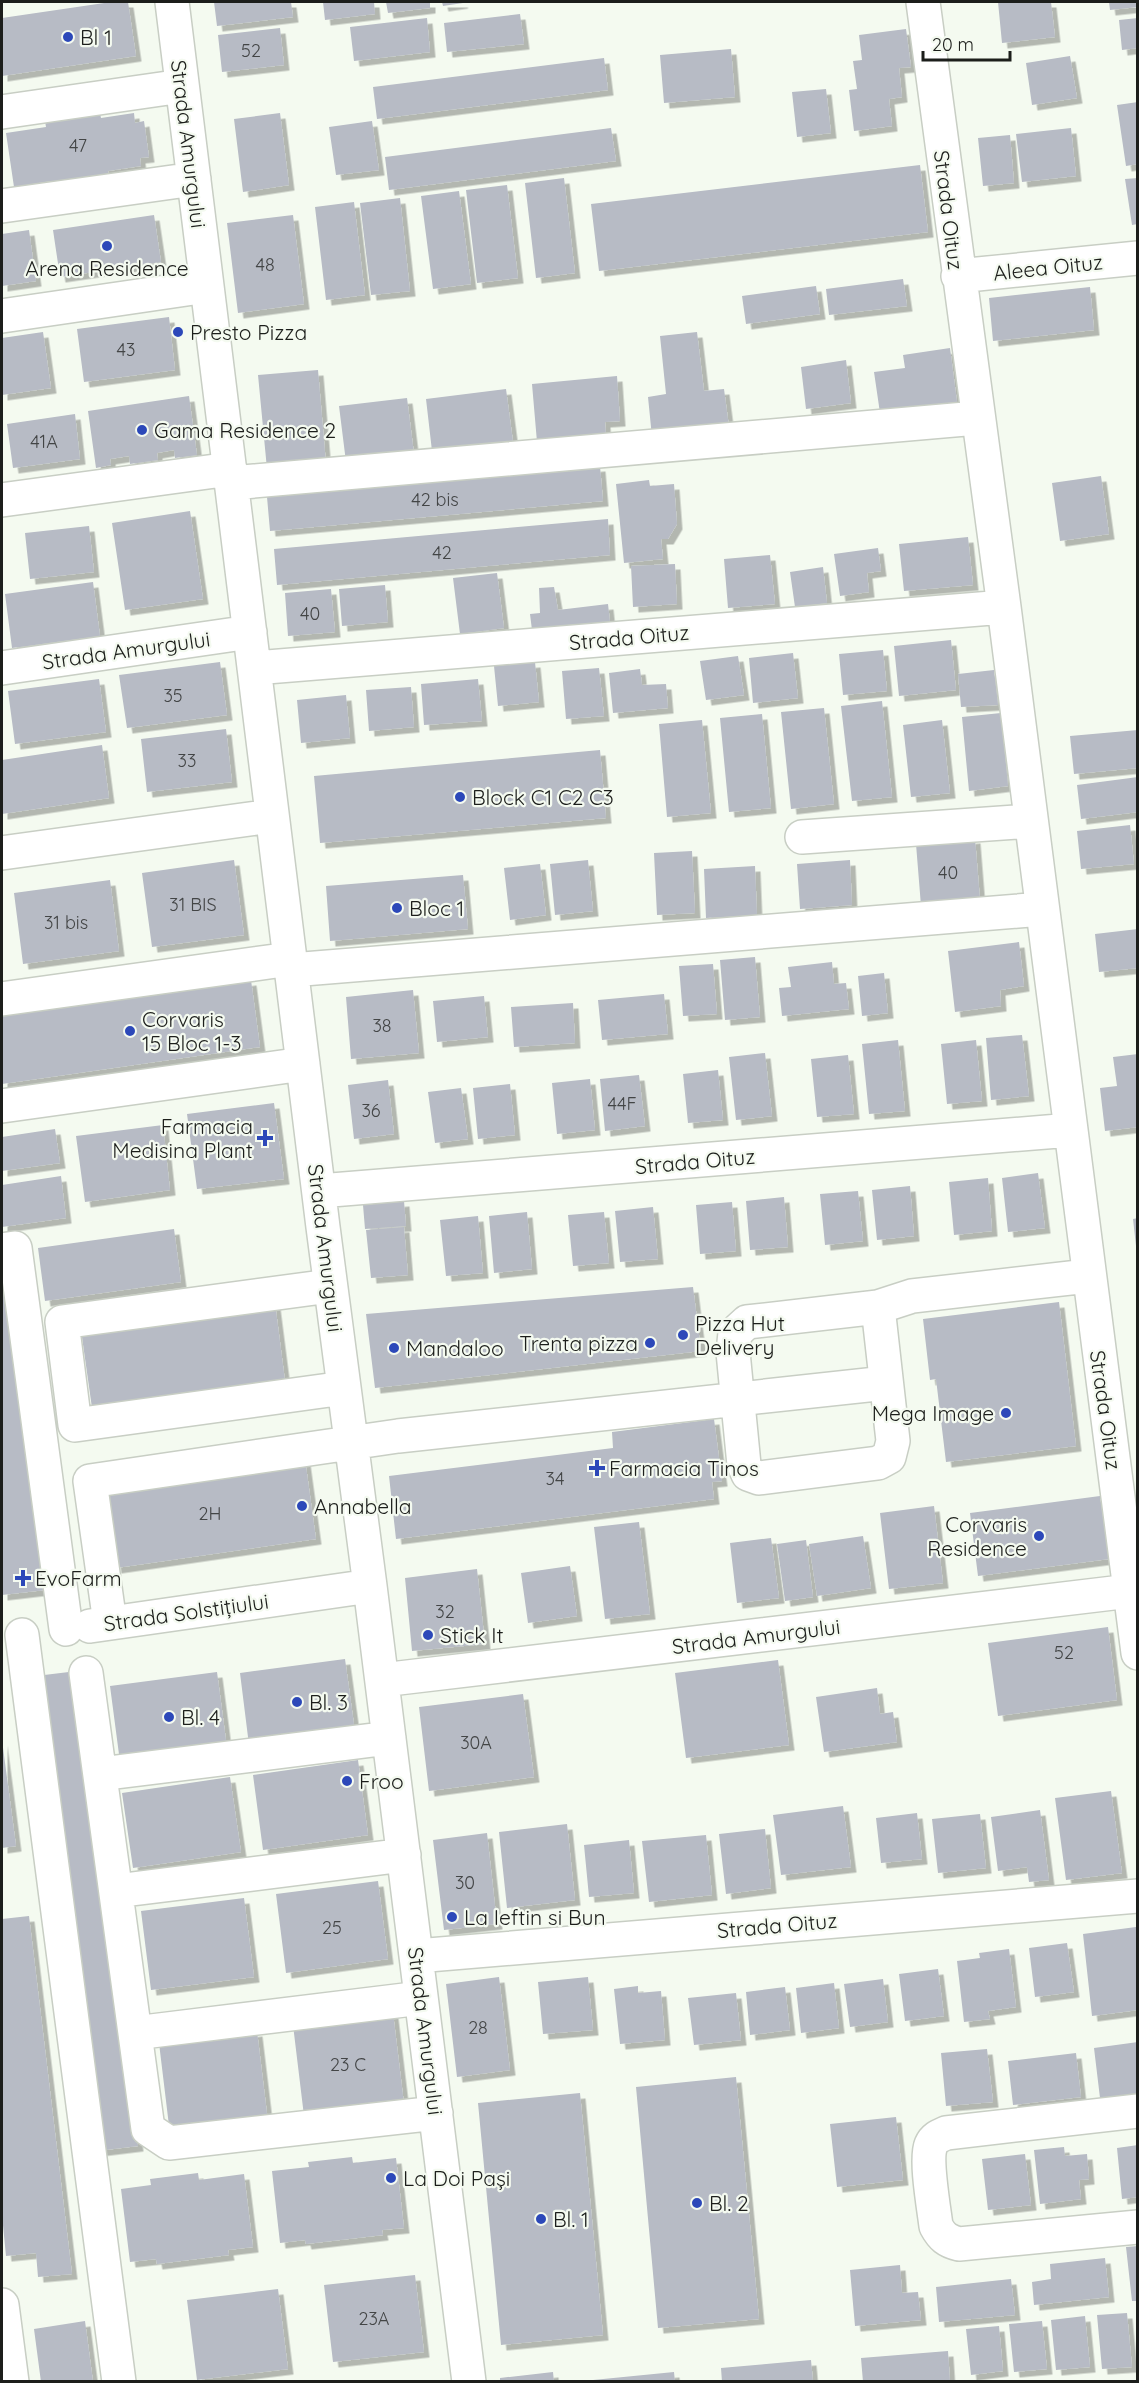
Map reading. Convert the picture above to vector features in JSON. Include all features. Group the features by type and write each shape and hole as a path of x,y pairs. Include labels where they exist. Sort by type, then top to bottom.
{"street":[{"name":"Strada Amurgului","path":"172,2 330,1286 382,1680 469,2382"},
{"name":"Strada Oituz","path":"923,2 1004,607 1088,1276 1130,1522 1130,1591 1137,1653"},
{"path":"2,112 183,86"},
{"path":"2,206 194,179"},
{"name":"Aleea Oituz","path":"958,276 1137,258"},
{"path":"2,316 207,286"},
{"path":"2,500 230,476 977,418"},
{"name":"Strada Oituz","path":"254,668 1004,607"},
{"name":"Strada Amurgului","path":"2,668 250,632"},
{"path":"2,853 272,816"},
{"path":"802,837 1031,821"},
{"path":"2,999 291,964 1042,909"},
{"path":"2,1106 303,1064"},
{"name":"Strada Oituz","path":"319,1191 1071,1130"},
{"path":"2,1250 15,1248 66,1629"},
{"path":"878,1307 893,1441 889,1457 878,1463 759,1478 748,1474 744,1465 733,1352 735,1333 747,1322 878,1307 912,1296 1088,1276"},
{"path":"330,1286 62,1322 75,1425 344,1388"},
{"path":"110,1623 90,1481 351,1442 886,1383"},
{"name":"Strada Solstițiului","path":"12,1637 370,1586"},
{"name":"Strada Amurgului","path":"382,1680 1130,1591"},
{"path":"12,1637 119,2382"},
{"path":"86,1674 148,2129 169,2143 436,2113"},
{"path":"100,1774 389,1738"},
{"path":"116,1891 404,1855"},
{"name":"Strada Oituz","path":"416,1956 1137,1896"},
{"path":"135,2032 422,1998"},
{"path":"1137,2111 946,2133 936,2138 930,2145 929,2159 936,2226 941,2236 950,2242 959,2244 1137,2226"},
{"path":"2,2305 12,2382"}],"building":[{"name":"Bl 1","path":"111,2 128,2 136,56 2,76 2,18"},
{"path":"214,2 291,2 293,17 217,26"},
{"path":"323,2 374,2 375,14 325,20"},
{"path":"386,2 430,2 430,8 388,13"},
{"path":"442,2 462,2 463,3 443,6"},
{"path":"998,2 1051,2 1055,37 1002,43"},
{"path":"1109,2 1138,2 1138,7 1110,10"},
{"path":"520,14 524,44 447,52 444,23"},
{"path":"427,18 430,52 354,61 350,27"},
{"path":"1138,18 1138,48 1122,50 1119,20"},
{"path":"280,28 284,65 222,72 218,35"},
{"path":"906,29 911,67 899,68 902,97 889,99 892,126 854,131 849,90 857,89 853,61 862,60 859,35"},
{"path":"731,49 735,97 664,103 660,55"},
{"path":"1070,56 1077,98 1032,105 1026,63"},
{"path":"604,58 608,90 377,119 373,87"},
{"path":"826,89 831,133 797,137 792,92"},
{"path":"1138,102 1138,164 1126,166 1117,105"},
{"path":"100,113 101,118 134,113 135,123 144,121 149,157 140,158 141,166 108,171 110,182 52,191 51,181 14,187 6,133 46,127 45,121"},
{"path":"280,113 289,185 243,192 234,119"},
{"path":"372,121 379,170 336,175 329,127"},
{"path":"611,128 616,161 389,190 385,157"},
{"path":"1071,128 1076,176 1022,182 1016,134"},
{"path":"1010,135 1014,183 983,186 978,138"},
{"path":"920,165 928,232 599,271 591,204"},
{"path":"564,178 575,273 536,278 525,183"},
{"path":"1138,178 1138,224 1132,225 1125,179"},
{"path":"507,185 518,278 477,283 466,190"},
{"path":"459,191 471,284 433,289 421,196"},
{"path":"400,198 410,291 371,295 360,203"},
{"path":"354,202 365,295 326,300 315,207"},
{"name":"Arena Residence","path":"154,215 161,262 60,277 53,230"},
{"path":"293,215 304,304 238,313 227,223"},
{"path":"29,230 36,281 2,286 2,234"},
{"path":"903,279 907,306 829,315 826,289"},
{"path":"816,286 820,314 746,324 742,296"},
{"path":"1090,287 1094,330 993,341 989,298"},
{"path":"169,317 175,370 84,382 77,329"},
{"path":"43,332 51,388 2,395 2,338"},
{"path":"697,332 704,391 724,389 729,427 652,437 648,397 666,394 660,336"},
{"path":"950,348 957,402 880,413 874,372 905,368 903,355"},
{"path":"846,360 851,403 806,409 801,367"},
{"path":"318,370 326,464 267,469 258,375"},
{"path":"617,376 620,421 605,422 606,436 537,442 532,384"},
{"path":"506,389 513,442 432,451 426,399"},
{"name":"Gama Residence 2","path":"189,396 197,455 175,458 174,450 157,453 158,460 130,464 129,456 110,459 111,465 96,468 88,411"},
{"path":"407,398 414,454 346,462 339,406"},
{"path":"75,414 80,459 13,468 7,424"},
{"path":"600,466 603,501 270,531 267,497"},
{"path":"1101,476 1109,534 1060,541 1052,483"},
{"path":"649,480 650,486 674,484 677,524 668,539 661,539 663,559 624,563 616,484"},
{"path":"190,511 203,599 125,610 112,523"},
{"path":"608,519 610,555 277,585 274,549"},
{"path":"89,526 94,572 30,579 25,533"},
{"path":"968,537 973,585 904,591 899,544"},
{"path":"878,548 881,571 867,573 869,592 840,596 834,554"},
{"path":"770,555 775,604 728,608 724,559"},
{"path":"675,564 677,604 633,607 631,566"},
{"path":"823,567 827,603 795,607 790,572"},
{"path":"497,573 504,628 460,634 453,578"},
{"path":"93,582 100,636 12,648 5,594"},
{"path":"385,585 388,622 342,626 339,589"},
{"path":"554,587 558,610 608,604 611,631 533,638 530,614 540,613 539,588"},
{"path":"331,589 335,632 288,636 285,593"},
{"path":"951,640 956,690 899,696 894,646"},
{"path":"883,650 887,691 843,695 839,654"},
{"path":"793,653 798,698 753,703 749,658"},
{"path":"738,656 744,695 706,700 700,661"},
{"path":"220,662 227,715 127,728 119,675"},
{"path":"535,662 539,702 498,706 494,666"},
{"path":"599,668 604,716 566,719 562,671"},
{"path":"640,669 642,685 666,684 668,708 613,713 609,673"},
{"path":"994,670 998,705 961,707 958,674"},
{"path":"99,679 106,732 15,744 8,691"},
{"path":"478,679 482,721 424,725 421,684"},
{"path":"411,687 414,727 369,731 366,690"},
{"path":"346,695 350,738 301,743 297,700"},
{"path":"882,701 892,797 852,801 841,706"},
{"path":"824,708 834,804 791,809 781,712"},
{"path":"1001,713 1008,786 969,791 962,717"},
{"path":"762,714 771,808 729,812 720,718"},
{"path":"702,720 711,813 667,817 659,724"},
{"path":"942,720 950,793 911,797 903,725"},
{"path":"226,729 232,782 147,792 141,739"},
{"path":"1138,730 1138,768 1074,774 1070,736"},
{"path":"102,745 109,798 2,814 2,760"},
{"name":"Block C1 C2 C3","path":"600,750 606,818 320,843 314,776"},
{"path":"1138,777 1138,812 1081,819 1077,785"},
{"path":"1130,825 1134,864 1081,869 1077,831"},
{"path":"975,838 980,900 921,906 916,844"},
{"path":"692,851 695,913 657,915 654,853"},
{"path":"234,860 244,935 152,947 142,873"},
{"path":"588,860 593,911 555,915 550,864"},
{"path":"850,860 852,905 800,909 797,864"},
{"path":"540,864 546,915 510,920 504,868"},
{"path":"755,866 757,915 706,918 704,869"},
{"name":"Bloc 1","path":"463,875 468,929 330,941 326,886"},
{"path":"110,880 119,951 23,964 14,893"},
{"path":"1138,929 1138,968 1099,972 1095,934"},
{"path":"1019,942 1024,986 1000,990 1001,1006 955,1012 948,951"},
{"path":"755,957 760,1017 725,1020 720,960"},
{"path":"832,962 834,984 846,983 849,1009 782,1016 779,988 791,987 788,967"},
{"path":"713,964 717,1014 683,1016 679,966"},
{"path":"884,973 888,1013 862,1016 858,976"},
{"name":"Corvaris 15 Bloc 1-3","path":"251,980 260,1047 2,1084 2,1016"},
{"path":"413,990 419,1053 351,1059 346,997"},
{"path":"664,994 668,1034 602,1040 598,1000"},
{"path":"484,996 488,1037 437,1042 433,1001"},
{"path":"573,1003 575,1043 514,1047 511,1007"},
{"path":"1022,1035 1029,1096 991,1100 986,1038"},
{"path":"898,1040 905,1111 869,1114 862,1044"},
{"path":"976,1040 982,1101 947,1104 941,1044"},
{"path":"765,1053 772,1116 736,1120 729,1057"},
{"path":"1138,1054 1138,1127 1105,1131 1100,1088 1117,1086 1113,1057"},
{"path":"848,1055 854,1114 817,1117 811,1059"},
{"path":"718,1070 723,1120 688,1123 683,1074"},
{"path":"639,1075 645,1126 605,1131 600,1079"},
{"path":"590,1079 595,1130 557,1134 552,1083"},
{"path":"388,1080 394,1134 354,1139 348,1085"},
{"path":"510,1084 515,1135 478,1139 473,1088"},
{"path":"461,1088 468,1139 435,1143 428,1092"},
{"path":"274,1103 284,1179 197,1189 187,1114"},
{"path":"163,1125 170,1190 85,1202 76,1136"},
{"path":"55,1129 60,1163 2,1171 2,1137"},
{"path":"1038,1173 1045,1228 1008,1232 1002,1178"},
{"path":"61,1176 66,1218 2,1227 2,1185"},
{"path":"988,1178 992,1231 954,1235 949,1182"},
{"path":"910,1186 914,1236 877,1240 872,1190"},
{"path":"858,1191 863,1241 825,1245 820,1194"},
{"path":"784,1197 788,1247 750,1250 746,1201"},
{"path":"404,1201 406,1226 365,1229 363,1205"},
{"path":"732,1202 736,1251 700,1254 696,1205"},
{"path":"653,1207 658,1259 620,1262 615,1211"},
{"path":"527,1212 532,1269 494,1273 489,1216"},
{"path":"604,1212 609,1263 573,1266 568,1215"},
{"path":"478,1216 483,1273 446,1276 440,1220"},
{"path":"1138,1218 1138,1246 1136,1246 1133,1219"},
{"path":"404,1227 408,1275 371,1278 366,1230"},
{"path":"174,1229 181,1282 45,1301 38,1248"},
{"path":"2,1266 45,1590 2,1595"},
{"path":"693,1287 701,1351 375,1388 366,1314"},
{"name":"Mega Image","path":"1059,1302 1076,1446 946,1462 936,1379 930,1380 923,1319"},
{"path":"275,1303 285,1381 92,1408 81,1330"},
{"path":"714,1419 722,1481 712,1482 714,1499 396,1539 389,1476 613,1448 612,1432"},
{"path":"305,1459 316,1539 116,1568 104,1487"},
{"name":"Corvaris Residence","path":"1100,1496 1109,1559 978,1576 970,1513"},
{"path":"934,1506 943,1583 889,1589 880,1513"},
{"path":"639,1522 650,1614 605,1619 594,1527"},
{"path":"863,1536 871,1588 817,1596 809,1544"},
{"path":"771,1538 779,1598 737,1603 730,1543"},
{"path":"806,1540 813,1597 785,1601 777,1544"},
{"path":"570,1566 577,1616 528,1623 521,1573"},
{"path":"477,1569 485,1644 412,1651 405,1578"},
{"path":"1108,1627 1117,1700 998,1716 988,1643"},
{"name":"Bl. 3","path":"345,1659 355,1732 249,1745 240,1673"},
{"path":"778,1660 789,1745 686,1758 675,1673"},
{"path":"77,1671 138,2146 97,2151 36,1676"},
{"name":"Bl. 4","path":"217,1672 227,1748 120,1762 110,1686"},
{"path":"877,1688 880,1714 893,1712 897,1742 824,1752 816,1697"},
{"path":"523,1694 534,1777 429,1791 419,1707"},
{"path":"2,1740 16,1846 2,1848"},
{"path":"358,1760 368,1835 263,1850 253,1775"},
{"path":"230,1777 241,1852 133,1868 122,1793"},
{"path":"1111,1791 1122,1873 1066,1880 1055,1798"},
{"path":"843,1806 851,1867 781,1875 773,1815"},
{"path":"1040,1810 1049,1880 1029,1882 1027,1867 998,1871 991,1817"},
{"path":"917,1813 922,1859 881,1863 876,1818"},
{"path":"980,1814 986,1868 938,1873 932,1819"},
{"path":"567,1824 575,1900 507,1908 499,1832"},
{"path":"765,1829 771,1888 726,1894 719,1834"},
{"path":"487,1833 497,1924 444,1930 433,1840"},
{"path":"706,1835 712,1895 649,1902 642,1841"},
{"path":"629,1840 634,1893 589,1897 584,1845"},
{"path":"378,1881 388,1959 286,1973 276,1894"},
{"path":"244,1898 254,1977 151,1990 141,1911"},
{"path":"29,1916 72,2274 38,2277 36,2253 6,2256 2,2215 2,1919"},
{"path":"1136,1927 1138,2010 1092,2016 1083,1934"},
{"path":"1067,1943 1074,1992 1035,1997 1029,1948"},
{"path":"1009,1949 1016,2007 988,2011 990,2019 964,2022 957,1961 980,1958 979,1953"},
{"path":"938,1969 944,2016 905,2021 899,1974"},
{"path":"499,1977 510,2070 457,2077 446,1984"},
{"path":"588,1977 593,2030 543,2034 538,1982"},
{"path":"883,1979 888,2022 850,2027 844,1984"},
{"path":"834,1983 839,2028 801,2033 796,1988"},
{"path":"638,1986 638,1993 661,1991 665,2040 620,2044 614,1989"},
{"path":"785,1987 790,2030 750,2035 746,1992"},
{"path":"736,1993 741,2040 694,2045 688,1998"},
{"path":"393,2013 404,2104 304,2116 293,2025"},
{"path":"257,2031 268,2122 170,2134 159,2043"},
{"path":"1138,2042 1138,2094 1100,2098 1094,2048"},
{"path":"987,2049 993,2102 946,2106 941,2053"},
{"path":"1076,2053 1081,2097 1013,2105 1008,2061"},
{"name":"Bl. 2","path":"736,2077 759,2319 658,2328 636,2087"},
{"name":"Bl. 1","path":"580,2093 603,2335 501,2345 478,2103"},
{"path":"896,2117 903,2180 837,2187 830,2124"},
{"path":"1138,2145 1138,2197 1122,2199 1117,2148"},
{"path":"1064,2147 1065,2156 1087,2154 1089,2179 1079,2180 1081,2199 1040,2204 1034,2150"},
{"path":"1025,2154 1031,2205 988,2210 982,2159"},
{"path":"352,2157 353,2163 396,2158 404,2228 382,2230 383,2235 306,2244 305,2240 280,2243 272,2171 309,2167 308,2162"},
{"path":"198,2173 199,2180 244,2174 253,2247 228,2250 229,2255 157,2264 156,2259 130,2262 121,2189 151,2185 150,2179"},
{"path":"1138,2246 1138,2301 1132,2301 1126,2247"},
{"path":"1105,2258 1109,2297 1034,2305 1032,2282 1051,2279 1050,2264"},
{"path":"900,2265 902,2293 918,2292 921,2320 855,2326 850,2270"},
{"path":"415,2275 424,2352 333,2362 324,2285"},
{"path":"1011,2279 1015,2315 939,2322 936,2287"},
{"path":"278,2289 288,2369 197,2380 187,2300"},
{"path":"1127,2313 1132,2367 1102,2369 1097,2315"},
{"path":"1085,2316 1090,2367 1056,2370 1051,2320"},
{"path":"85,2321 93,2382 41,2382 34,2329"},
{"path":"1042,2321 1047,2369 1014,2372 1009,2324"},
{"path":"999,2326 1003,2371 971,2375 966,2329"},
{"path":"948,2351 950,2382 863,2382 861,2358"},
{"path":"811,2360 813,2382 722,2382 721,2368"},
{"path":"553,2372 554,2382 500,2382 500,2378"},
{"path":"674,2372 675,2382 593,2382 593,2380"}],"place":[{"name":"Bl 1","path":"68,37"},
{"name":"Arena Residence","path":"107,246"},
{"name":"Presto Pizza","path":"178,332"},
{"name":"Gama Residence 2","path":"142,430"},
{"name":"Block C1 C2 C3","path":"460,797"},
{"name":"Bloc 1","path":"397,908"},
{"name":"Corvaris 15 Bloc 1-3","path":"130,1031"},
{"name":"Farmacia Medisina Plant","path":"265,1138"},
{"name":"Pizza Hut Delivery","path":"683,1335"},
{"name":"Trenta pizza","path":"650,1343"},
{"name":"Mandaloo","path":"394,1348"},
{"name":"Mega Image","path":"1006,1413"},
{"name":"Farmacia Tinos","path":"597,1468"},
{"name":"Annabella","path":"302,1506"},
{"name":"Corvaris Residence","path":"1039,1536"},
{"name":"EvoFarm","path":"23,1578"},
{"name":"Stick It","path":"428,1635"},
{"name":"Bl. 3","path":"297,1702"},
{"name":"Bl. 4","path":"169,1717"},
{"name":"Froo","path":"347,1781"},
{"name":"La Ieftin si Bun","path":"452,1917"},
{"name":"La Doi Pași","path":"391,2178"},
{"name":"Bl. 2","path":"697,2203"},
{"name":"Bl. 1","path":"541,2219"}]}
